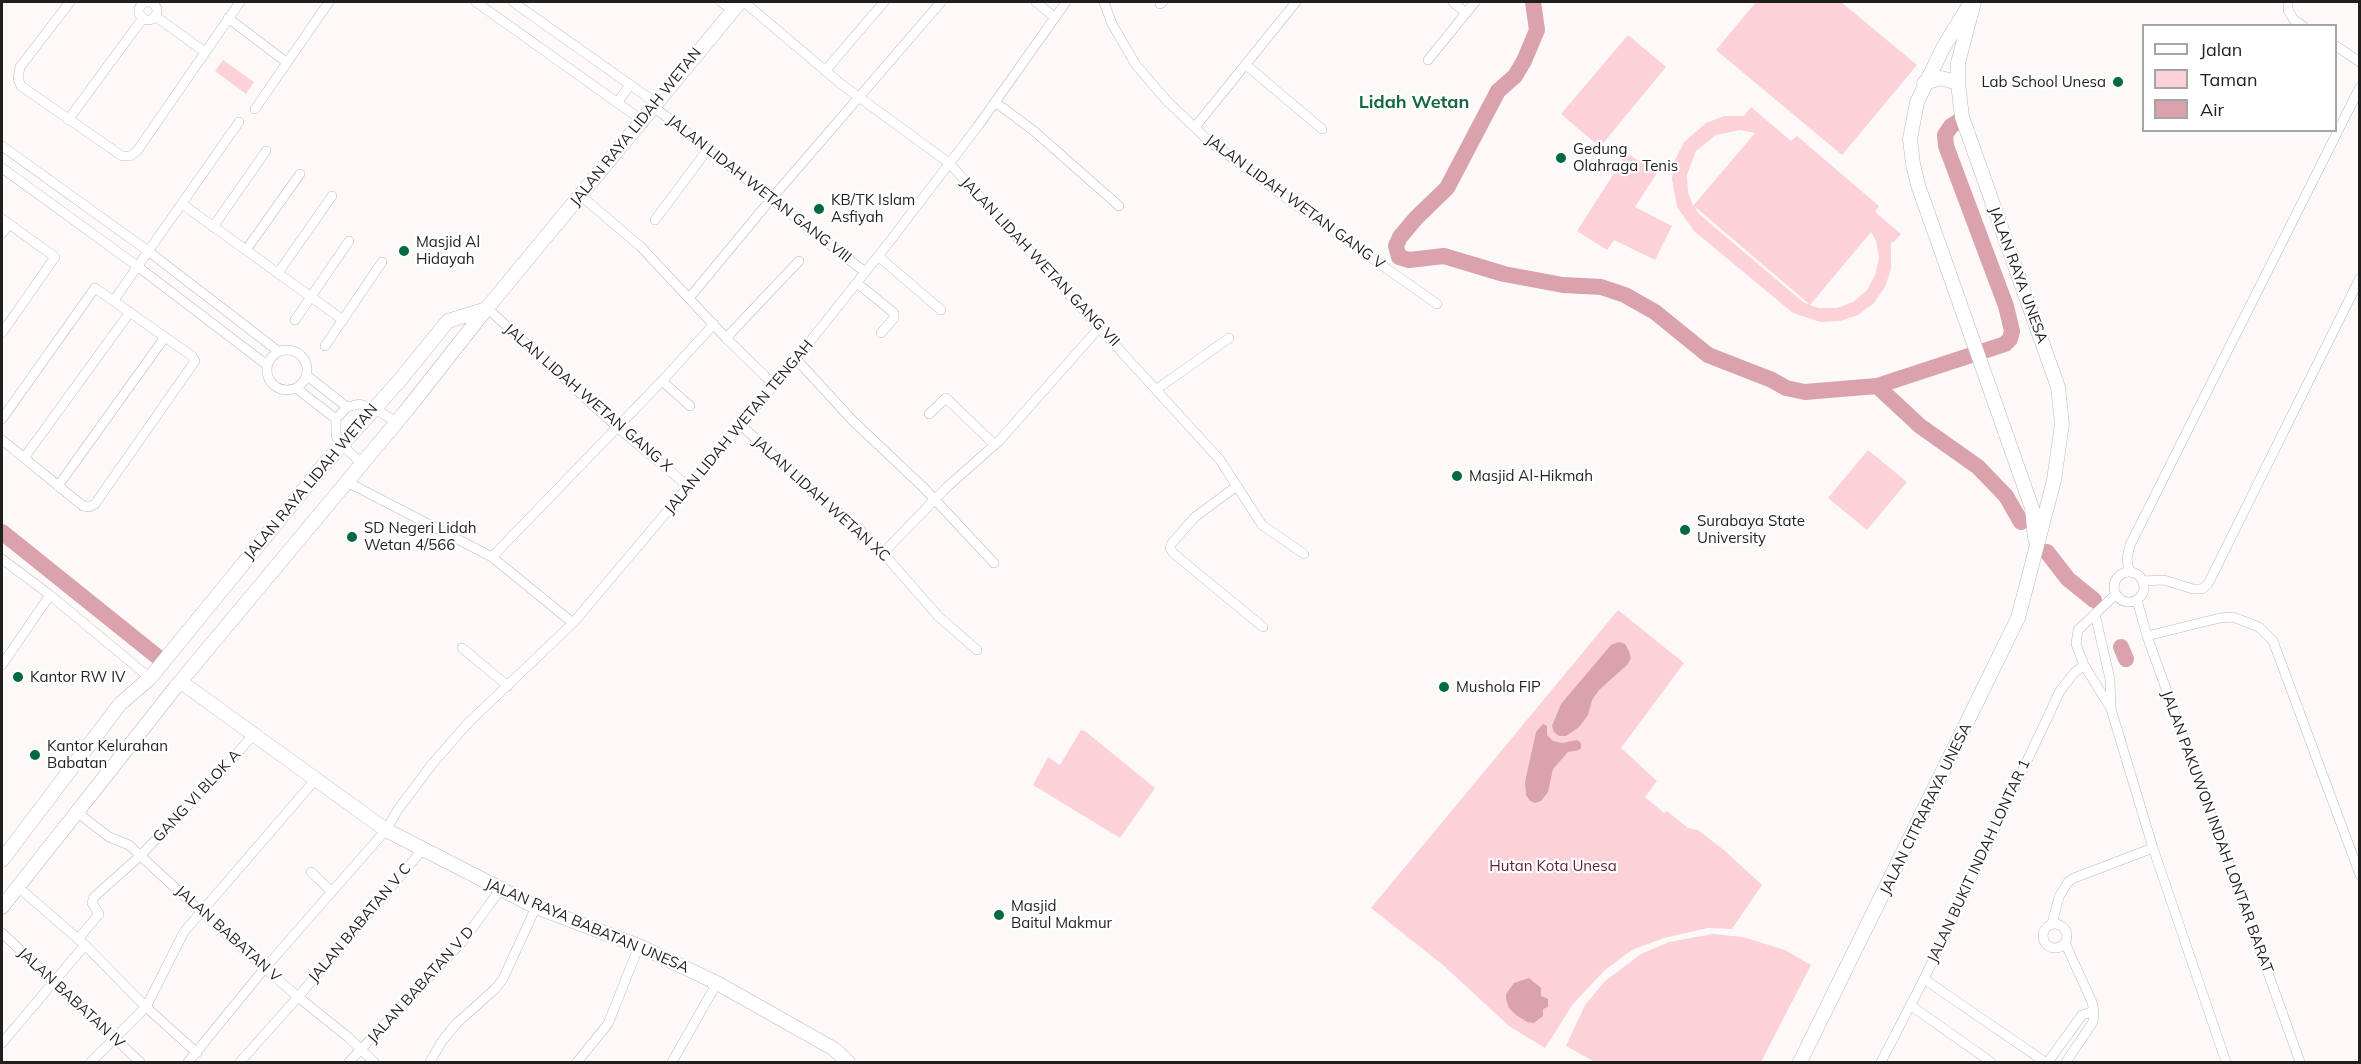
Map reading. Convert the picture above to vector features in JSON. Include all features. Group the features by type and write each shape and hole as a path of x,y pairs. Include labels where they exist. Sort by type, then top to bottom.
{"main road":[{"name":"JALAN RAYA UNESA","path":"1973,2 1952,31 1924,83 1911,123 1910,139 1918,184 2032,508 2036,549"},
{"name":"JALAN RAYA UNESA","path":"1973,2 1960,50 1958,83 1962,117 2058,387 2062,424 2054,480 2036,549"},
{"name":"JALAN RAYA LIDAH WETAN","path":"2,907 178,685 397,422 580,195 739,4"},
{"path":"1924,83 1941,78 1958,83"},
{"name":"JALAN RAYA LIDAH WETAN","path":"2,860 120,704 150,678 341,444 400,380 448,321 488,308"},
{"path":"2023,484 2027,488 2039,491 2054,480"},
{"name":"JALAN CITRARAYA UNESA","path":"1800,1062 2018,618 2036,549"},
{"name":"JALAN RAYA BABATAN UNESA","path":"150,678 178,685 253,735 386,830 536,907 639,946 717,983 834,1049 848,1062"}],"street":[{"path":"69,2 20,67 18,79 21,86 122,156 130,156 137,151 240,2"},
{"path":"255,109 329,2"},
{"path":"476,2 643,121"},
{"path":"489,11 495,2"},
{"name":"JALAN LIDAH WETAN GANG VIII","path":"513,2 630,85 865,272"},
{"name":"JALAN LIDAH WETAN GANG VII","path":"721,2 739,4 949,163 1099,328 1124,352 1220,460 1262,525 1304,554"},
{"path":"825,71 884,2"},
{"path":"690,297 941,2"},
{"path":"1036,2 1053,16"},
{"name":"JALAN LIDAH WETAN TENGAH","path":"188,1062 265,968 386,830 397,811 433,763 468,723 573,623 796,359 949,163 1053,16 1066,2"},
{"name":"JALAN LIDAH WETAN GANG V","path":"1104,2 1112,24 1136,65 1167,101 1209,141 1437,304"},
{"path":"1195,127 1296,2"},
{"path":"1453,2 1466,13"},
{"path":"1428,60 1475,2"},
{"path":"2288,2 2288,10 2294,20 2300,24"},
{"path":"154,3 157,10 155,16 150,20 143,18 138,4 154,3"},
{"path":"155,16 204,52"},
{"path":"68,120 143,18"},
{"path":"228,18 286,63"},
{"path":"2337,47 2360,62"},
{"path":"1246,65 1322,129"},
{"path":"617,103 630,85"},
{"path":"2129,572 2127,558 2130,545 2360,87"},
{"path":"994,102 1034,130 1119,206"},
{"path":"114,300 239,122"},
{"path":"2,146 148,251 278,351"},
{"path":"655,220 708,149"},
{"path":"213,227 266,151"},
{"path":"2,168 137,266 267,365"},
{"path":"246,250 300,174"},
{"path":"60,210 70,194"},
{"path":"580,195 641,247 726,338 773,384"},
{"path":"278,273 332,196"},
{"path":"182,204 343,320"},
{"path":"2,234 5,222 55,257 2,333"},
{"path":"295,320 349,241"},
{"path":"878,256 941,310"},
{"path":"726,338 800,261"},
{"path":"325,346 382,262"},
{"path":"2142,581 2164,580 2193,589 2202,589 2208,584 2360,278"},
{"path":"857,283 894,314 894,318 881,333"},
{"path":"2,419 95,288 192,356 195,361 95,504 89,507 83,506 2,440"},
{"name":"JALAN LIDAH WETAN GANG X","path":"488,308 617,427 689,487"},
{"path":"24,458 130,312"},
{"path":"492,557 714,324"},
{"path":"884,553 935,500 995,445 1099,328"},
{"path":"58,486 165,337"},
{"path":"1157,389 1229,338"},
{"path":"293,350 300,354 307,368 306,375 296,388 287,390 278,388 271,383 267,375 267,365 270,357 278,351 293,350"},
{"path":"796,359 853,421 935,500 994,563"},
{"path":"306,375 347,407"},
{"path":"662,381 690,406"},
{"path":"296,388 336,419"},
{"path":"929,414 946,398 995,445"},
{"path":"362,464 336,436 336,419 347,407 359,404 373,408 397,422"},
{"name":"JALAN LIDAH WETAN XC","path":"741,425 884,553 938,616 976,650"},
{"path":"347,482 492,557 573,623"},
{"path":"1237,486 1195,517 1170,548 1173,553 1263,627"},
{"path":"2,559 50,595 150,678"},
{"path":"2129,572 2137,575 2142,581 2143,591 2137,600 2125,601 2116,594 2115,586 2118,578 2129,572"},
{"path":"2116,594 2078,630 2076,644 2084,665 2110,710 2153,848 2226,1062"},
{"path":"2,665 50,595"},
{"name":"JALAN PAKUWON INDAH LONTAR BARAT","path":"2137,600 2147,636 2300,1062"},
{"path":"2095,614 2110,679 2110,710"},
{"path":"2147,636 2220,618 2233,617 2259,627 2273,641 2360,875"},
{"path":"462,648 508,686"},
{"name":"JALAN BUKIT INDAH LONTAR 1","path":"1881,1062 1924,979 2060,691 2084,665"},
{"name":"GANG VI BLOK A","path":"81,942 99,914 92,903 94,897 140,856 215,779 253,735"},
{"path":"91,1062 146,1007 184,932 315,780"},
{"name":"JALAN BABATAN V","path":"78,813 109,837 129,845 200,911 374,1062"},
{"path":"2065,943 2058,947 2047,944 2043,933 2052,924 2059,897 2068,882 2153,848"},
{"name":"JALAN BABATAN V C","path":"240,1062 423,849"},
{"path":"311,872 332,892"},
{"path":"17,886 81,942 146,1007 197,1053"},
{"name":"JALAN BABATAN V D","path":"349,1062 462,942 500,890"},
{"path":"432,1062 442,1041 457,1023 503,979 536,907"},
{"path":"2052,924 2065,929 2067,936 2065,943 2094,1011 2093,1022 2066,1062"},
{"name":"JALAN BABATAN IV","path":"2,933 140,1062"},
{"path":"2,1043 53,982 81,942"},
{"path":"577,1062 608,1024 639,946"},
{"path":"1924,979 2047,1062 2082,1015 2094,1011"},
{"path":"672,1062 717,983"},
{"path":"1910,1005 1984,1060"}],"green space":[{"path":"1756,2 1841,2 1917,65 1842,155 1716,50"},
{"path":"1628,35 1666,67 1600,147 1561,114"},
{"path":"223,60 254,82 246,94 215,71"},
{"path":"1751,107 1791,141 1797,136 1879,206 1875,212 1901,234 1893,243 1891,242 1891,269 1885,287 1874,303 1858,315 1840,321 1820,322 1793,313 1694,231 1677,207 1672,179 1675,160 1684,142 1706,123 1724,116 1744,116","holes":["1740,130 1755,133 1693,206 1688,192 1687,175 1696,151 1716,135","1694,206 1808,304 1803,302 1699,214","1871,232 1876,241 1879,258 1875,275 1867,290 1853,302 1837,308 1819,308 1810,305"]},
{"path":"1627,153 1657,173 1635,207 1672,226 1655,260 1614,240 1607,250 1577,231"},
{"path":"1868,450 1907,482 1867,530 1828,498"},
{"name":"Hutan Kota Unesa","path":"1618,610 1684,663 1621,748 1657,781 1645,797 1664,813 1667,811 1688,828 1698,830 1762,885 1732,929 1708,928 1664,938 1632,950 1605,970 1573,1004 1545,1048 1509,1026 1443,965 1371,908"},
{"path":"1081,730 1155,788 1120,838 1033,785 1048,757 1060,765"},
{"path":"1713,934 1743,937 1785,950 1811,965 1761,1062 1595,1062 1566,1046 1585,1005 1605,981 1641,954 1669,942"}],"water":[{"path":"1619,642 1625,644 1629,651 1631,658 1627,665 1599,690 1592,700 1588,715 1579,727 1566,736 1559,736 1554,732 1552,726 1561,704 1611,645"},
{"path":"1543,724 1547,726 1547,735 1553,741 1562,743 1577,740 1581,743 1581,748 1568,752 1553,769 1548,792 1541,801 1535,803 1530,801 1526,795 1525,782 1536,732"},
{"path":"1529,978 1541,988 1541,996 1548,999 1548,1007 1543,1009 1543,1016 1534,1023 1527,1022 1516,1015 1509,1008 1506,999 1506,994 1514,983"}],"waterway":[{"path":"1533,2 1537,30 1524,61 1515,76 1498,91 1447,188 1400,237 1396,246 1399,257 1409,260 1444,256 1504,274 1563,285 1601,287 1625,295 1655,312 1708,355 1772,380 1786,388 1805,392 1877,386 1920,426 1978,467 2006,496 2021,522"},
{"path":"1877,386 2005,344 2010,339 2012,331 2006,306 1946,146 1945,135 1951,126 1959,121"},
{"path":"2,532 159,658"},
{"path":"2047,552 2068,579 2094,600"},
{"path":"2121,647 2126,659"}],"place":[{"name":"Lab School Unesa","path":"2118,82"},
{"name":"Gedung Olahraga Tenis","path":"1561,158"},
{"name":"KB/TK Islam Asfiyah","path":"819,209"},
{"name":"Masjid Al Hidayah","path":"404,251"},
{"name":"Masjid Al-Hikmah","path":"1457,476"},
{"name":"Surabaya State University","path":"1685,530"},
{"name":"SD Negeri Lidah Wetan 4/566","path":"352,537"},
{"name":"Kantor RW IV","path":"18,677"},
{"name":"Mushola FIP","path":"1444,687"},
{"name":"Kantor Kelurahan Babatan","path":"35,755"},
{"name":"Masjid Baitul Makmur","path":"999,915"}],"district":[{"name":"Lidah Wetan","path":"1414,103"}]}
